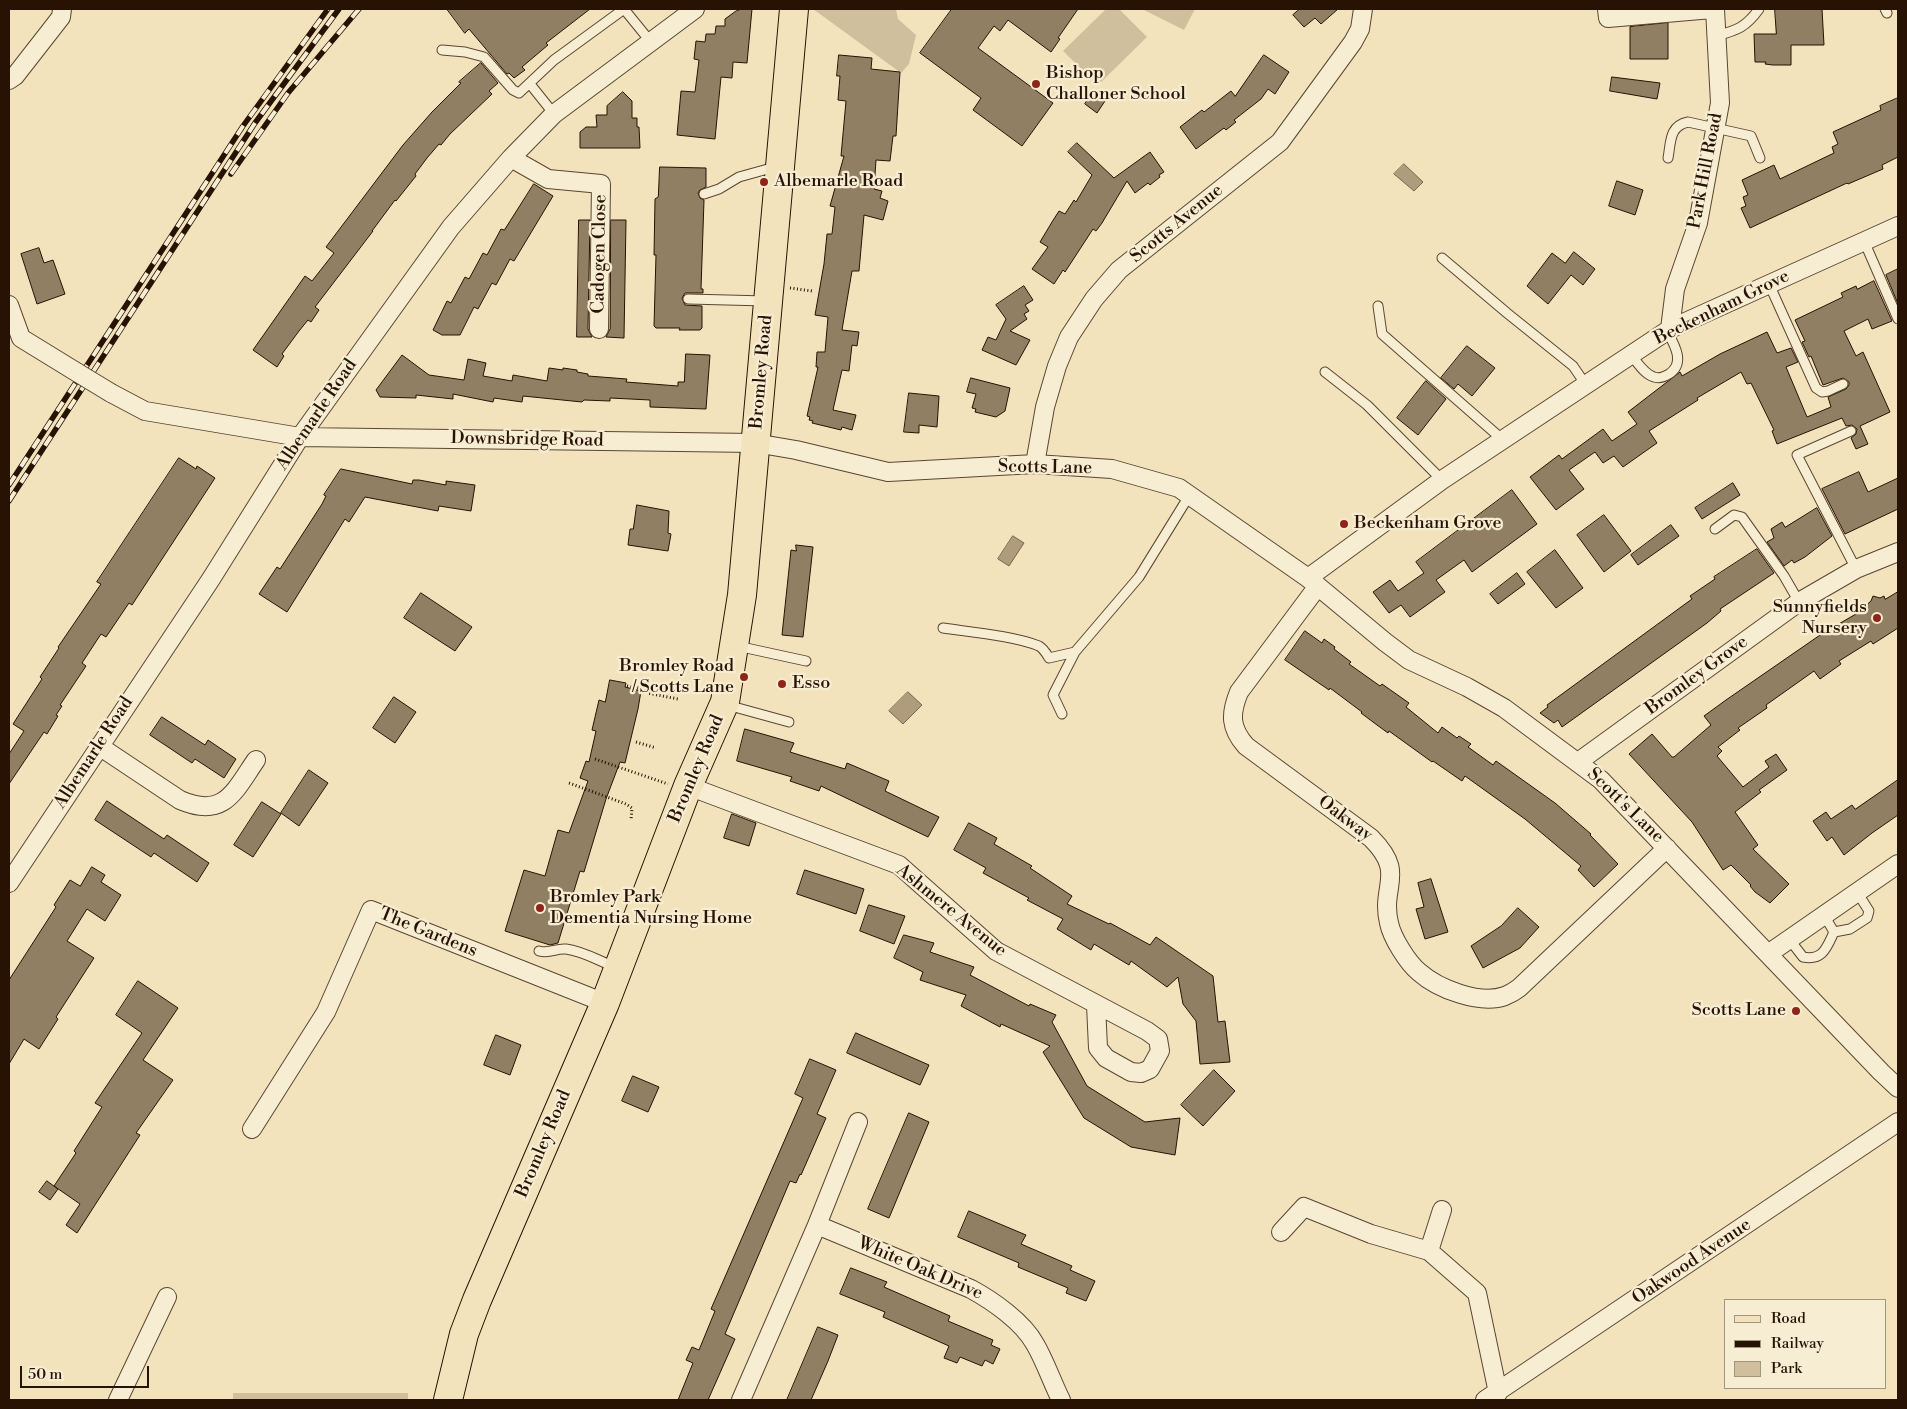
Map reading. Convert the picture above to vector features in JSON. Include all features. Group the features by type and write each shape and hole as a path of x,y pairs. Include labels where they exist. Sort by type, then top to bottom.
{"main road":[{"name":"Bromley Road","path":"448,1400 464,1334 477,1300 605,1003 688,786 724,704 742,594 794,9"}],"street":[{"path":"9,80 15,76 61,18 62,9"},
{"name":"Albemarle Road","path":"9,883 211,579 300,437 451,227 511,158 554,114 695,9"},
{"name":"Scotts Avenue","path":"1035,464 1045,407 1056,366 1069,336 1094,299 1120,270 1280,142 1353,42 1360,28 1363,9"},
{"path":"1607,9 1608,18 1712,9"},
{"name":"Park Hill Road","path":"1668,330 1675,289 1698,223 1720,103 1715,9"},
{"name":"Cadogen Close","path":"511,158 548,179 601,184 599,329"},
{"name":"Beckenham Grove","path":"1313,582 1442,480 1668,330 1898,226"},
{"name":"Downsbridge Road","path":"9,305 21,338 111,393 145,411 300,437 755,444"},
{"name":"Scotts Lane","path":"755,444 796,450 888,472 1035,464 1112,469 1179,488 1313,582"},
{"name":"Bromley Grove","path":"1578,762 1799,602 1856,569 1898,552"},
{"name":"Scott's Lane","path":"1313,582 1409,660 1467,687 1504,708 1601,780 1898,1088"},
{"name":"Oakway","path":"1313,582 1239,692 1233,706 1232,720 1234,728 1246,746 1371,838 1382,849 1389,861 1391,875 1388,904 1389,924 1402,952 1419,972 1445,988 1466,996 1486,998 1504,996 1519,988 1668,848"},
{"path":"99,746 180,800 194,806 208,807 221,803 232,795 256,760"},
{"name":"Ashmere Avenue","path":"688,786 899,865 996,951 1096,1005"},
{"path":"1768,954 1898,864"},
{"name":"The Gardens","path":"252,1129 326,1012 371,910 605,1003"},
{"path":"741,1400 817,1225 858,1122"},
{"name":"Oakwood Avenue","path":"1492,1396 1898,1122"},
{"path":"1281,1232 1304,1207 1371,1234 1428,1251 1477,1293 1492,1396"},
{"path":"1428,1251 1442,1210"},
{"name":"White Oak Drive","path":"817,1225 971,1289 992,1300 1035,1342 1061,1400"},
{"path":"118,1400 167,1297"}],"lane":[{"path":"442,50 465,52 484,57 513,90 519,92 530,84 554,60 624,9 650,41"},
{"path":"1716,36 1737,30 1745,25 1759,9"},
{"path":"530,84 554,114"},
{"path":"1668,158 1673,133 1679,124 1688,122 1751,136 1760,158"},
{"path":"704,194 719,189 739,177 780,165"},
{"path":"1864,241 1898,319"},
{"path":"1442,258 1573,366 1586,385"},
{"path":"1769,284 1816,388 1822,392 1843,384"},
{"path":"688,299 768,301"},
{"path":"1378,306 1382,334 1503,440"},
{"path":"1631,355 1643,370 1653,377 1659,378 1672,372 1678,360 1668,330"},
{"path":"1325,372 1367,405 1442,480"},
{"path":"1851,430 1797,455 1856,569"},
{"path":"1062,714 1053,695 1075,652 1139,577 1189,496"},
{"path":"1715,529 1734,515 1742,517 1784,576 1799,602"},
{"path":"943,628 1038,646 1043,649 1049,658 1075,652"},
{"path":"734,646 806,661"},
{"path":"724,704 790,722"},
{"path":"1834,932 1850,928 1867,918 1869,911 1857,892"},
{"path":"1824,915 1834,932"},
{"path":"1789,939 1803,957 1814,958 1822,955 1826,950 1834,932"},
{"path":"539,951 547,953 562,949 573,950 618,969"}],"path":[{"path":"627,686 644,689 647,693 678,699"},
{"path":"636,742 656,748"},
{"path":"595,760 671,785 688,786"},
{"path":"569,782 626,804 632,808 631,820"}],"green space":[{"path":"813,9 896,9 898,19 916,35 909,64 901,73"},
{"path":"1106,9 1119,9 1147,37 1098,85 1063,51"},
{"path":"1142,9 1195,9 1184,30"},
{"path":"233,1393 408,1393 408,1400 233,1400"}],"shaded area":[{"path":"1404,164 1423,182 1414,191 1394,174"},
{"path":"1013,536 1024,543 1009,566 998,559"},
{"path":"908,692 922,705 903,724 889,711"}],"building":[{"path":"447,9 590,9 546,43 548,45 522,67 525,70 514,78 509,73 507,74 469,29 465,33"},
{"path":"742,9 752,9 747,63 733,62 732,78 721,77 715,139 677,135 681,91 695,92 699,60 694,59 696,41 705,42 706,34 715,34 716,26 725,26 725,19"},
{"path":"952,9 1078,9 1058,38 1060,39 1051,52 1008,20 1000,31 994,26 978,48 1053,103 1022,146 973,110 981,98 920,53"},
{"path":"1300,9 1338,9 1321,24 1315,18 1304,27 1293,15"},
{"path":"1775,9 1822,9 1824,45 1791,45 1791,65 1755,62 1754,34 1776,34"},
{"path":"1668,23 1668,59 1630,59 1630,27"},
{"path":"839,55 872,58 871,69 900,72 896,136 893,136 890,161 876,160 874,189 882,191 880,198 888,201 883,220 864,215 859,271 852,271 842,330 859,332 857,346 852,345 849,371 842,370 833,410 856,415 852,430 842,427 841,430 812,423 813,421 809,420 810,417 807,416 818,367 816,367 817,352 825,352 828,317 815,315 827,234 832,234 835,207 830,206 844,156 841,156 846,101 838,100 840,76 837,76"},
{"path":"1264,55 1289,72 1275,94 1268,89 1261,99 1234,120 1236,122 1226,130 1224,128 1196,149 1180,127 1202,110 1204,112 1231,91 1235,96"},
{"path":"481,63 498,83 489,91 492,94 441,145 439,144 427,158 415,174 416,176 395,200 315,307 319,310 311,322 308,320 282,354 284,356 277,367 253,350 305,276 312,281 334,253 326,247 403,145 461,83 459,82"},
{"path":"1612,77 1660,83 1657,99 1610,91"},
{"path":"623,92 632,101 632,118 637,118 640,148 580,148 580,132 586,127 597,127 596,115 607,115 607,106"},
{"path":"1093,92 1105,101 1097,113 1085,104"},
{"path":"1898,98 1898,157 1882,165 1883,169 1847,183 1750,228 1741,208 1746,206 1743,197 1748,195 1742,180 1774,165 1780,179 1834,153 1832,147 1838,144 1833,132 1881,110 1880,106"},
{"path":"1077,143 1114,178 1150,152 1164,172 1150,185 1148,183 1135,193 1127,181 1102,223 1096,231 1093,229 1065,272 1063,270 1054,284 1032,269 1048,247 1040,242 1059,211 1065,214 1074,200 1076,202 1092,175 1068,152"},
{"path":"660,167 706,168 706,187 698,193 700,198 704,200 701,289 703,289 703,293 685,293 682,298 685,305 702,306 702,328 700,330 656,328 654,326 655,199 658,197"},
{"path":"1617,181 1643,190 1635,215 1609,206"},
{"path":"534,184 553,196 514,261 510,259 496,285 492,283 478,309 474,307 460,335 442,335 433,330 447,301 451,303 465,277 469,279 483,253 487,255 501,229 504,230"},
{"path":"579,220 590,220 588,329 592,337 577,337"},
{"path":"611,220 626,220 624,338 606,337 610,329"},
{"path":"39,248 44,263 53,260 65,294 37,304 21,254"},
{"path":"1574,252 1595,269 1583,285 1571,275 1548,304 1527,286 1552,253 1565,263"},
{"path":"1898,269 1898,304 1886,275"},
{"path":"1874,281 1892,321 1872,329 1868,319 1844,331 1856,356 1863,352 1890,412 1860,426 1868,444 1856,449 1851,438 1856,434 1857,429 1852,425 1846,426 1842,418 1777,444 1772,431 1774,430 1751,383 1747,384 1741,372 1697,398 1698,400 1649,431 1657,443 1623,467 1614,456 1603,463 1595,452 1569,470 1584,489 1556,510 1530,477 1559,455 1562,459 1603,429 1612,441 1637,424 1628,412 1680,372 1682,376 1720,354 1767,332 1777,353 1791,348 1798,362 1786,367 1807,417 1831,407 1828,397 1846,389 1849,382 1843,378 1823,385 1811,356 1809,357 1802,342 1805,341 1795,320 1843,297 1841,293 1856,286 1857,289"},
{"path":"1024,286 1033,300 1025,305 1029,311 1024,314 1027,319 1010,331 1030,340 1016,365 982,350 988,337 996,340 1006,319 996,305"},
{"path":"1467,346 1495,368 1472,396 1458,384 1454,389 1441,378"},
{"path":"686,354 710,355 706,409 650,407 650,400 610,398 610,401 584,400 582,402 523,396 522,402 494,398 493,402 453,394 453,399 416,395 416,398 380,397 376,390 402,355 429,375 464,380 468,359 486,363 483,376 512,381 513,375 547,381 549,368 563,370 563,368 577,370 577,372 588,374 588,376 627,379 626,382 678,386 678,382 684,382"},
{"path":"971,378 1010,388 1005,411 996,417 975,412 976,409 972,408 976,394 967,392"},
{"path":"1426,381 1446,399 1418,435 1397,418"},
{"path":"909,393 939,396 937,427 919,425 919,433 904,432"},
{"path":"179,458 196,469 197,466 215,478 132,605 129,603 106,637 101,634 82,663 86,666 60,705 62,706 56,715 58,716 47,734 44,732 9,784 9,754 24,731 13,724 42,679 40,677 58,647 101,584 97,582"},
{"path":"341,469 412,484 413,480 419,480 446,485 446,481 475,485 471,511 439,506 438,511 365,497 349,522 345,519 287,612 259,594 277,567 280,569 322,504 326,496 324,495"},
{"path":"1859,472 1868,492 1898,478 1898,509 1845,534 1822,489"},
{"path":"1733,483 1740,495 1702,519 1695,508"},
{"path":"1512,490 1537,524 1472,572 1464,560 1436,580 1445,592 1410,617 1401,605 1389,613 1373,592 1390,580 1398,591 1424,573 1416,562"},
{"path":"637,505 669,511 668,533 671,534 668,551 628,545 630,529 633,529"},
{"path":"1817,508 1832,536 1805,557 1794,563 1792,560 1784,566 1767,542 1774,538 1771,529 1782,522 1785,527"},
{"path":"1604,515 1631,551 1604,572 1577,535"},
{"path":"1671,525 1679,536 1638,565 1631,555"},
{"path":"796,545 813,547 803,637 782,635 791,550 796,551"},
{"path":"1757,549 1774,573 1720,609 1721,611 1707,623 1562,727 1558,720 1554,723 1540,713 1548,707 1547,705 1692,599 1690,596 1715,579 1714,577"},
{"path":"1555,550 1583,588 1556,608 1527,572"},
{"path":"1517,573 1525,584 1498,604 1490,594"},
{"path":"1898,592 1898,628 1873,644 1871,641 1839,661 1841,664 1820,679 1814,671 1766,705 1767,708 1738,728 1740,730 1718,747 1722,751 1717,756 1743,787 1769,767 1765,761 1776,754 1787,770 1759,790 1761,792 1735,812 1758,845 1753,849 1789,884 1770,903 1755,892 1751,885 1731,865 1723,870 1692,822 1629,754 1652,734 1674,757 1711,725 1704,716 1823,633 1856,614 1871,601 1873,596 1880,598 1884,596 1885,599"},
{"path":"421,593 472,627 455,651 404,618"},
{"path":"1305,631 1322,643 1324,639 1351,662 1349,664 1380,686 1382,684 1409,703 1406,707 1438,733 1442,727 1457,738 1459,736 1471,744 1468,747 1493,765 1496,761 1555,803 1591,834 1618,864 1594,887 1578,870 1581,866 1525,819 1465,776 1462,781 1389,731 1388,733 1330,688 1329,690 1285,660"},
{"path":"610,680 626,683 625,687 641,691 638,709 625,763 620,762 606,799 584,872 580,871 558,943 550,945 505,931 524,870 545,876 558,830 569,833 588,781 580,778 586,761 589,762 596,731 592,730 599,700 605,702"},
{"path":"394,697 416,712 395,743 373,728"},
{"path":"162,717 205,745 208,740 236,759 224,778 195,759 192,763 150,735"},
{"path":"745,729 794,743 790,752 845,769 847,763 889,781 885,791 939,817 928,837 821,786 819,791 790,781 792,777 737,761"},
{"path":"309,770 328,783 299,826 281,813"},
{"path":"1898,780 1898,815 1844,855 1832,837 1827,841 1813,821 1826,812 1831,819 1852,805 1855,809"},
{"path":"107,801 164,839 167,835 209,863 197,882 154,853 151,857 95,820"},
{"path":"262,802 281,814 253,857 234,845"},
{"path":"732,814 756,823 749,846 724,838"},
{"path":"969,823 997,838 994,844 1032,866 1030,868 1072,896 1067,904 1110,923 1150,945 1156,937 1213,976 1218,1022 1225,1021 1230,1062 1200,1064 1196,1021 1183,1004 1178,977 1167,987 1131,961 1129,965 1094,944 1091,950 1057,929 1063,919 983,873 986,868 954,850"},
{"path":"92,867 105,875 101,882 121,895 105,921 87,909 67,941 94,958 56,1017 58,1019 39,1049 24,1039 9,1064 9,980 56,907 54,905 70,880 80,886"},
{"path":"805,870 864,889 856,914 797,894"},
{"path":"1431,879 1448,932 1425,939 1416,909 1424,907 1418,883"},
{"path":"869,905 905,916 894,944 860,931"},
{"path":"1518,908 1539,927 1520,948 1483,968 1471,946 1501,926"},
{"path":"904,935 934,943 930,952 974,967 970,975 1029,1006 1030,1004 1056,1015 1052,1022 1087,1086 1145,1122 1180,1118 1175,1155 1131,1147 1084,1118 1043,1052 1050,1046 1001,1024 1000,1027 961,1006 966,995 920,980 923,972 894,958"},
{"path":"138,981 178,1008 143,1060 173,1080 136,1133 140,1135 77,1233 66,1225 80,1204 54,1186 76,1153 74,1151 102,1107 95,1103 142,1033 116,1015"},
{"path":"856,1033 929,1065 920,1085 847,1053"},
{"path":"496,1035 521,1045 510,1075 484,1065"},
{"path":"810,1059 836,1070 817,1114 826,1118 801,1175 796,1183 790,1181 725,1334 735,1339 708,1400 678,1400 693,1363 686,1360 692,1347 699,1350 715,1311 711,1309 803,1098 795,1094"},
{"path":"1214,1070 1235,1091 1203,1126 1181,1105"},
{"path":"633,1076 659,1087 648,1112 622,1101"},
{"path":"909,1113 929,1122 889,1218 868,1209"},
{"path":"47,1181 58,1189 50,1200 39,1192"},
{"path":"969,1211 1026,1235 1021,1244 1072,1266 1070,1270 1095,1281 1086,1301 1066,1293 1068,1288 1018,1267 1019,1263 958,1237"},
{"path":"851,1268 887,1282 884,1287 950,1316 948,1321 993,1340 991,1345 1000,1349 993,1364 985,1360 982,1366 960,1357 957,1363 944,1358 949,1346 883,1317 885,1312 840,1294"},
{"path":"818,1327 838,1335 828,1361 811,1400 787,1400"}],"railway":[{"path":"9,485 243,126 328,9"},
{"path":"9,501 255,123 339,9"},
{"path":"231,174 288,93 359,9"}],"place":[{"name":"Bishop Challoner School","path":"1036,84"},
{"name":"Albemarle Road","path":"764,182"},
{"name":"Beckenham Grove","path":"1344,524"},
{"name":"Sunnyfields Nursery","path":"1877,618"},
{"name":"Bromley Road / Scotts Lane","path":"744,677"},
{"name":"Esso","path":"782,684"},
{"name":"Bromley Park Dementia Nursing Home","path":"540,908"},
{"name":"Scotts Lane","path":"1796,1011"}]}
